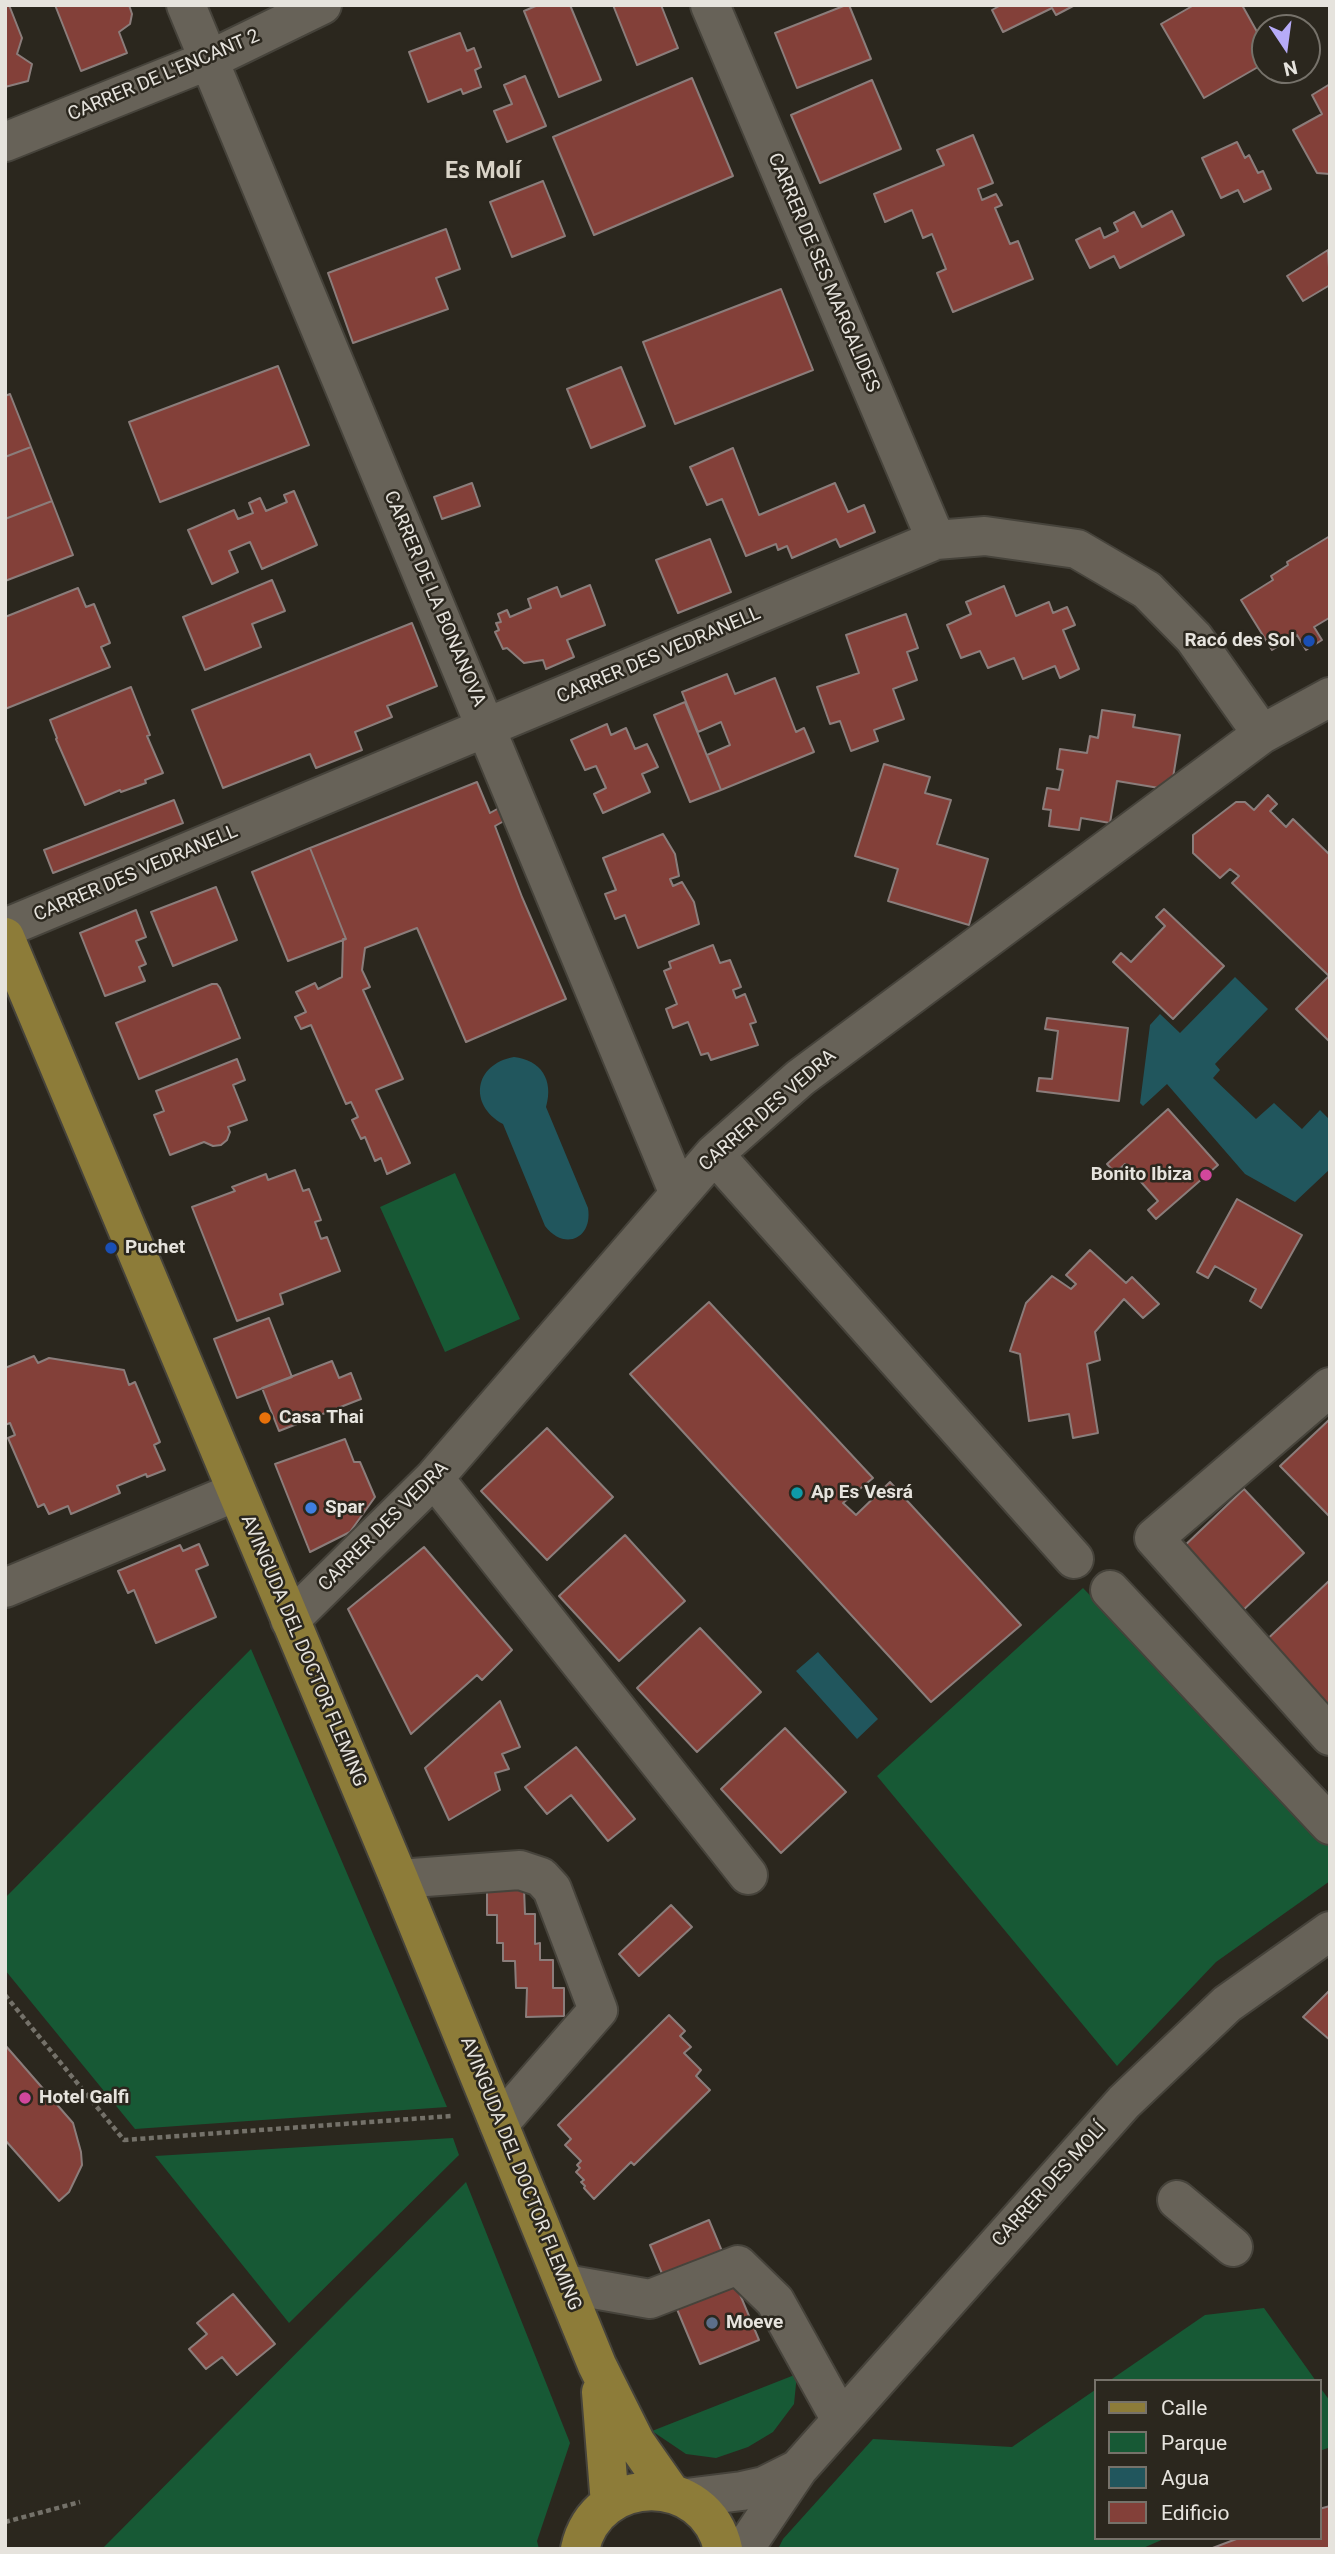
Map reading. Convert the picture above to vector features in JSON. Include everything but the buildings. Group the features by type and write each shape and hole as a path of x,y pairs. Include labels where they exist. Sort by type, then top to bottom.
{"main road":[{"name":"AVINGUDA DEL DOCTOR FLEMING","path":"5,937 399,1879 597,2365 636,2443 678,2496 706,2514 720,2535 723,2549"},
{"name":"AVINGUDA DEL DOCTOR FLEMING","path":"597,2365 610,2504"},
{"path":"580,2549 583,2536 594,2518 610,2504 629,2494 650,2490 678,2496"}],"street":[{"name":"CARRER DE LA BONANOVA","path":"186,5 679,1194"},
{"name":"CARRER DE L'ENCANT 2","path":"5,142 209,60 321,5"},
{"name":"CARRER DE SES MARGALIDES","path":"710,5 936,540"},
{"name":"CARRER DES VEDRANELL","path":"5,928 936,540 985,536 1077,549 1147,590 1194,638 1262,734"},
{"name":"CARRER DES VEDRA","path":"290,1620 434,1478 713,1154 800,1079 1262,734 1330,697"},
{"path":"713,1154 1074,1559"},
{"path":"1330,1387 1154,1538 1330,1736"},
{"path":"434,1478 748,1875"},
{"path":"5,1587 236,1492"},
{"path":"1110,1590 1330,1825"},
{"path":"399,1879 520,1870 541,1877 552,1889 598,2010 497,2118"},
{"name":"CARRER DES MOLÍ","path":"744,2549 798,2469 1124,2102 1227,2004 1330,1931"},
{"path":"1177,2200 1233,2247"},
{"path":"565,2284 650,2298 738,2265 775,2301 841,2420"},
{"name":"CARRER DES MOLÍ","path":"678,2496 753,2489 798,2469"}],"path":[{"path":"5,1995 124,2140 497,2118"},
{"path":"5,2522 80,2502"}],"green space":[{"path":"455,1173 520,1319 445,1352 380,1207"},
{"path":"1083,1588 1330,1844 1330,1881 1216,1962 1117,2066 877,1776"},
{"path":"251,1649 447,2107 135,2129 5,1970 5,1898"},
{"path":"453,2138 459,2155 289,2323 155,2156"},
{"path":"466,2182 570,2443 537,2541 539,2549 102,2549"},
{"path":"1264,2308 1315,2379 1112,2379 1205,2315"},
{"path":"797,2374 794,2404 773,2432 748,2447 716,2458 686,2454 652,2431"},
{"path":"1321,2389 1330,2401 1328,2448 1321,2450"},
{"path":"1094,2391 1094,2540 1161,2540 1141,2549 778,2549 783,2539 873,2439 1012,2447"}],"water":[{"path":"1235,977 1268,1009 1215,1064 1220,1070 1213,1078 1256,1119 1274,1103 1302,1129 1320,1110 1330,1120 1330,1169 1295,1202 1245,1174 1167,1084 1143,1106 1140,1103 1150,1025 1160,1014 1180,1033"},
{"path":"514,1057 532,1062 547,1080 546,1107 588,1208 586,1227 576,1238 560,1238 545,1226 503,1124 484,1106 480,1086 484,1076 501,1061"},
{"path":"818,1652 878,1719 857,1739 796,1671"}],"place":[{"name":"Racó des Sol","path":"1309,641"},
{"name":"Bonito Ibiza","path":"1206,1175"},
{"name":"Puchet","path":"111,1248"},
{"name":"Casa Thai","path":"265,1418"},
{"name":"Ap Es Vesrá","path":"797,1493"},
{"name":"Spar","path":"311,1508"},
{"name":"Hotel Galfi","path":"25,2098"},
{"name":"Moeve","path":"712,2323"}],"district":[{"name":"Es Molí","path":"483,172"}]}
